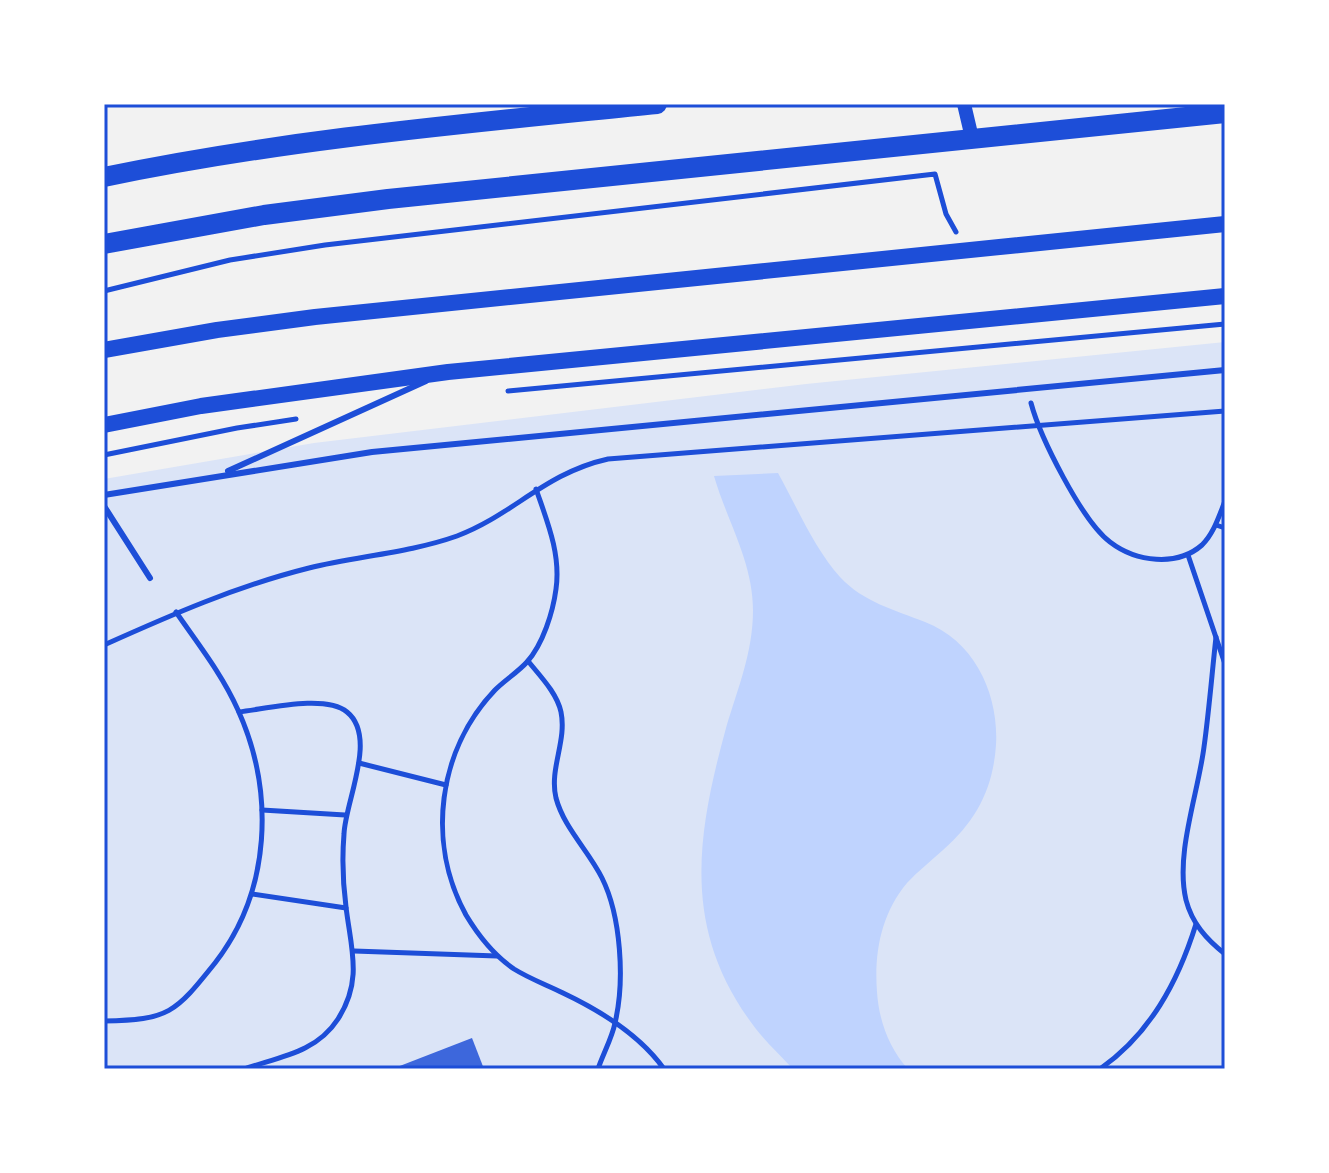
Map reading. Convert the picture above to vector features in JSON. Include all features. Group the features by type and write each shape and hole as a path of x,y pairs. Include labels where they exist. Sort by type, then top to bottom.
{"main road":[{"path":"104,177 262,148 657,104"},
{"path":"104,244 264,215 388,199 1225,113"},
{"path":"104,350 315,317 1225,224"},
{"path":"104,425 232,401 448,372 1225,296"}],"street":[{"path":"964,104 972,138"}],"lane":[{"path":"104,495 387,450 1225,370"},
{"path":"221,474 448,372"},
{"path":"104,506 150,578"}],"path":[{"path":"104,291 230,260 325,245 935,174 946,214"},
{"path":"499,392 1225,324"},
{"path":"1028,389 1039,425 1073,492 1092,522 1109,541 1125,551 1168,560 1188,555 1204,543 1216,525 1225,501"},
{"path":"104,645 176,612 231,592 311,568 442,541 488,522 563,473 590,463 618,458 1225,411"},
{"path":"104,455 222,431 308,418"},
{"path":"536,489 554,546 556,589 539,643 528,661 495,690 458,745 442,809 442,844 449,879 480,936 499,956 523,974 585,1004 615,1023 647,1049 664,1069"},
{"path":"1216,525 1225,528"},
{"path":"1188,555 1225,664"},
{"path":"104,1021 157,1018 176,1005 219,957 235,931 252,894 261,854 262,810 251,748 239,712 223,679 176,612"},
{"path":"1216,637 1204,748 1184,858 1186,900 1196,924 1209,942 1225,954"},
{"path":"528,661 549,687 562,714 554,774 556,796 563,818 603,879 614,911 619,944 615,1023 598,1069"},
{"path":"239,712 292,705 334,705 346,711 356,722 360,739 359,763 344,835 346,908 354,951 351,993 326,1035 298,1052 244,1069"},
{"path":"359,763 446,785"},
{"path":"262,810 346,815"},
{"path":"252,894 346,908"},
{"path":"1100,1069 1143,1031 1160,1008 1196,924"},
{"path":"354,951 499,956"}],"shaded area":[{"path":"1225,342 1225,1069 104,1069 104,479 314,443 806,384"}],"water":[{"path":"778,473 814,540 840,577 869,599 925,622 958,642 980,672 993,707 996,726 994,761 981,803 955,839 907,883 891,908 881,934 876,977 880,1013 890,1043 908,1069 793,1069 756,1029 732,992 715,956 706,920 702,883 707,808 748,655 753,610 749,575 714,476"}],"building":[{"path":"472,1038 484,1069 392,1069"}]}
